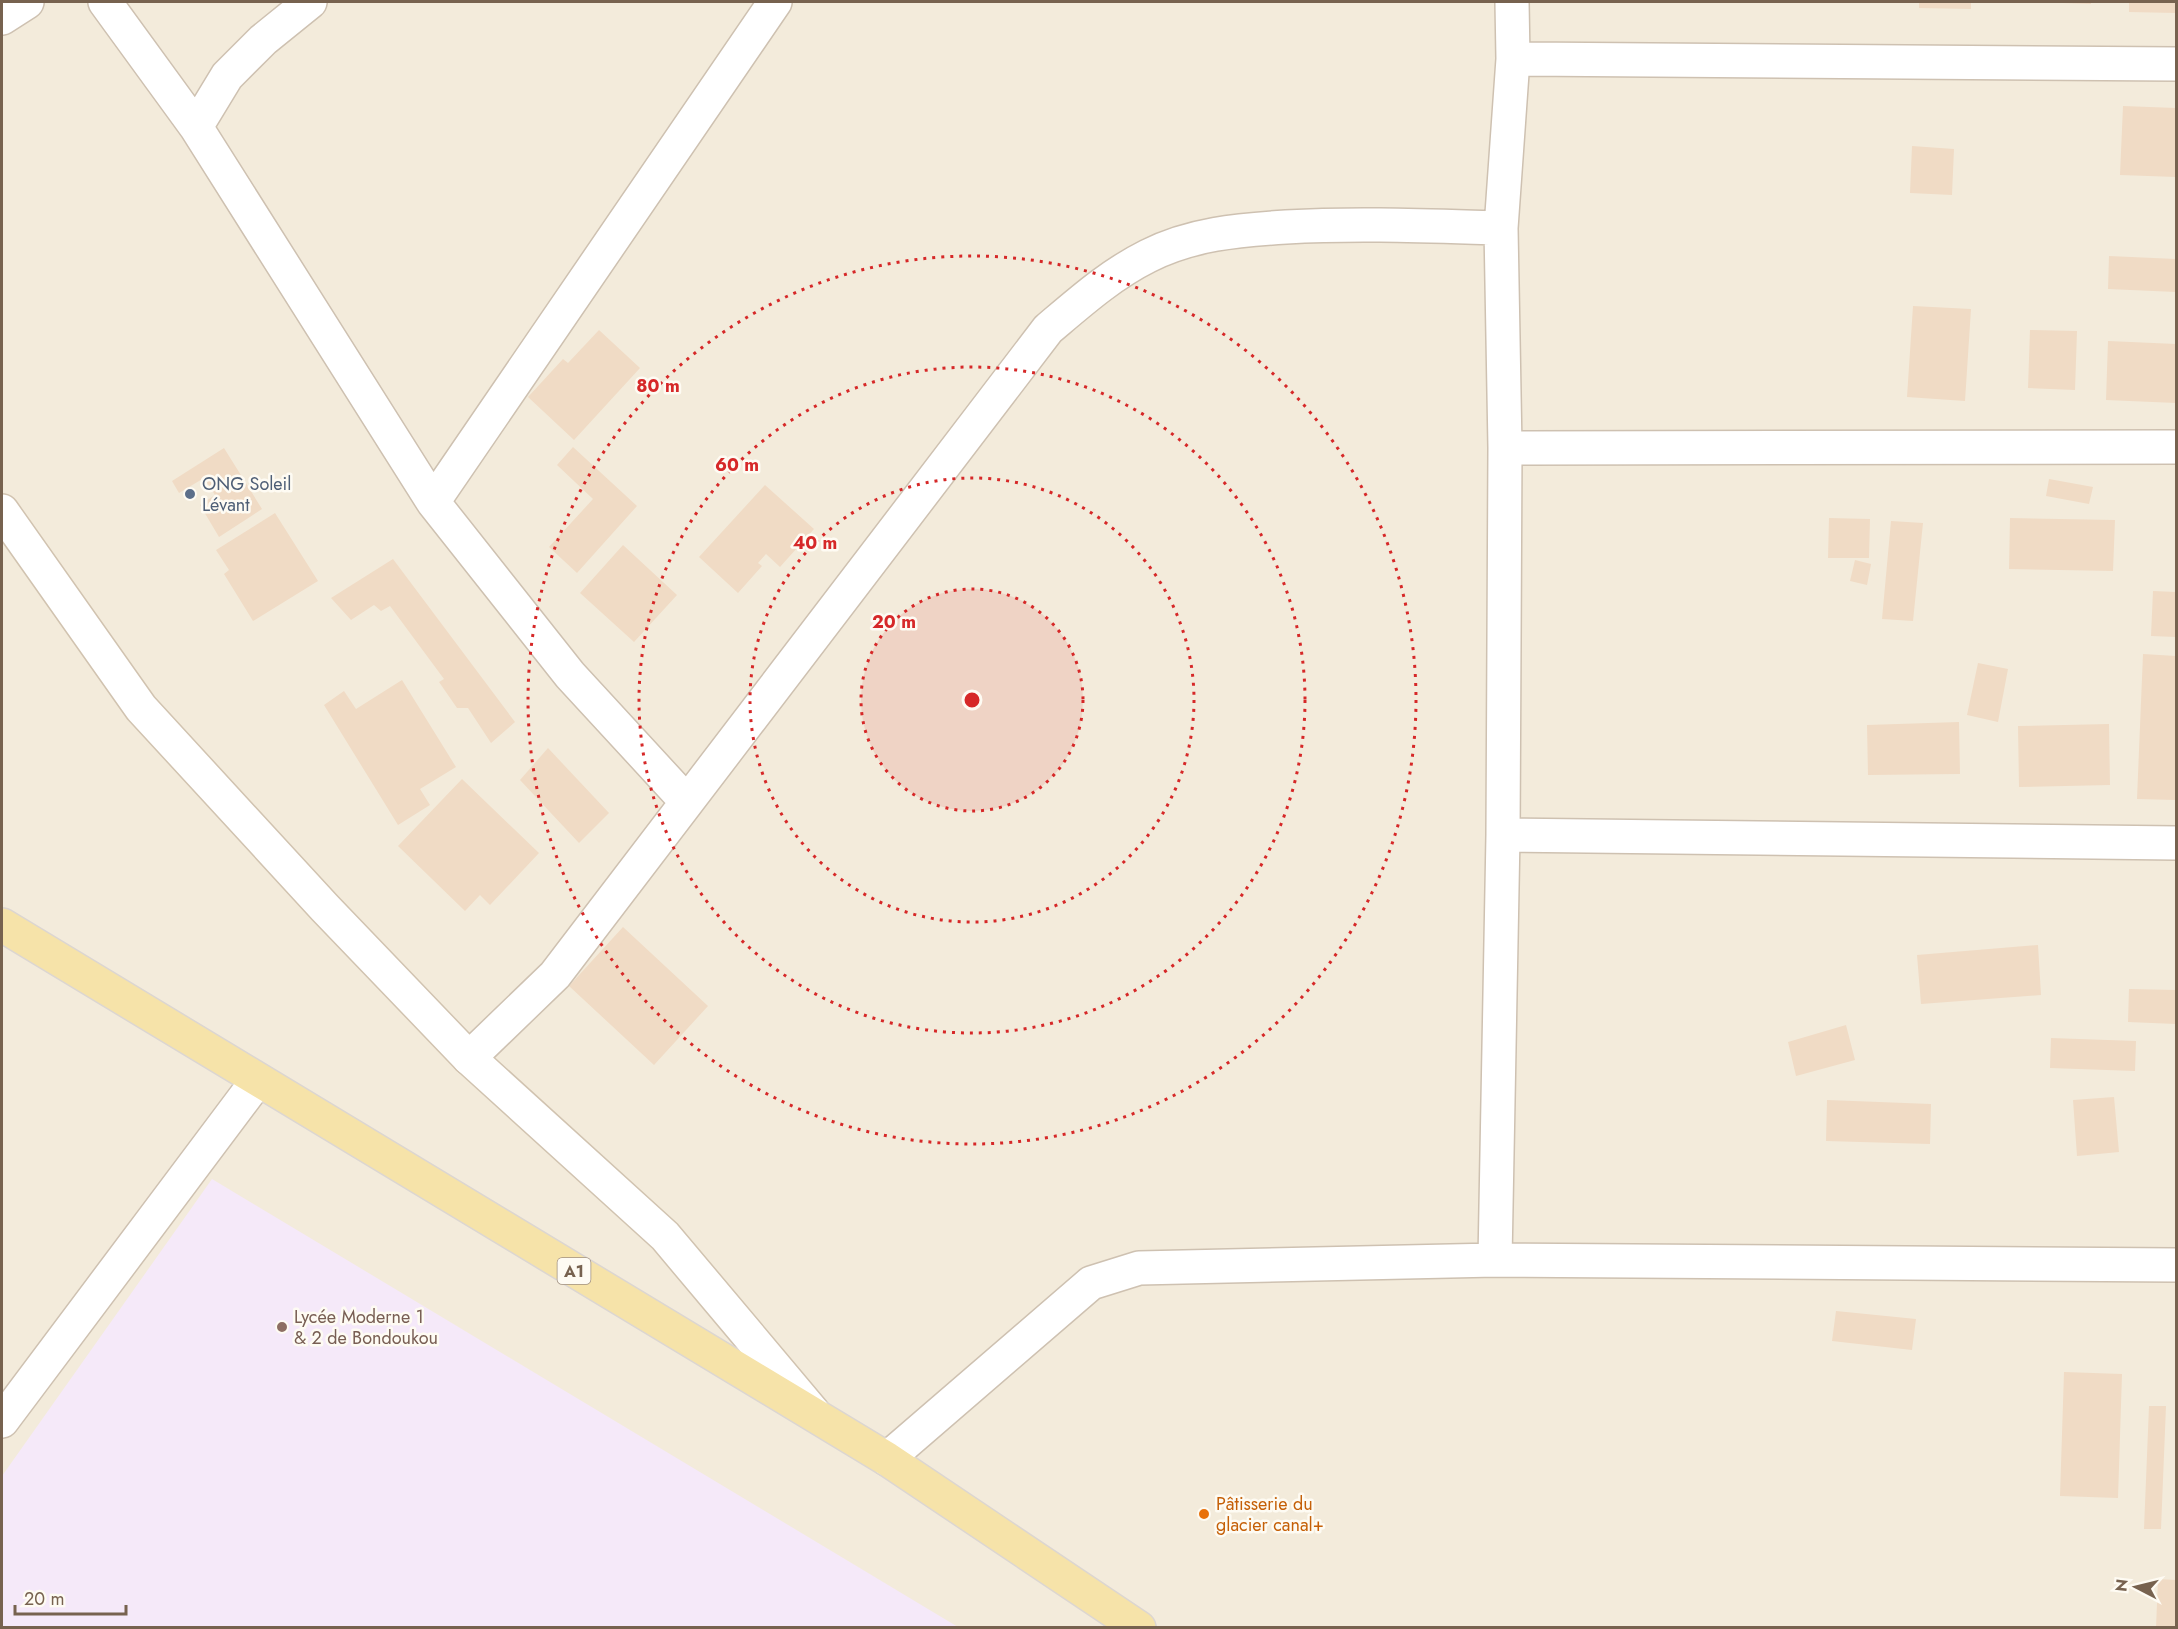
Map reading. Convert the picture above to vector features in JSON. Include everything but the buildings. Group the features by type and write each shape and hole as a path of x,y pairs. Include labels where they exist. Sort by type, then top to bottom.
{"main road":[{"name":"A1","path":"2,925 257,1081 887,1459 1139,1628"}],"street":[{"path":"2,18 27,2"},
{"path":"105,2 196,127 433,502 570,675 687,802"},
{"path":"196,127 227,76 263,40 310,2"},
{"path":"433,502 775,2"},
{"path":"1495,1260 1503,835 1505,448 1501,228 1513,59 1512,2"},
{"path":"1513,59 2176,64"},
{"path":"469,1058 555,975 1048,329 1099,286 1148,255 1189,240 1229,231 1347,224 1501,228"},
{"path":"1505,448 2176,447"},
{"path":"2,511 141,708 325,908 469,1058 665,1236 815,1415"},
{"path":"1503,835 2176,843"},
{"path":"2,1421 257,1081"},
{"path":"887,1459 1091,1283 1139,1268 1495,1260 2176,1265"}],"shaded area":[{"path":"2,2 2176,2 2176,1627 2,1627"},
{"name":"Lycée Moderne 1 & 2 de Bondoukou","path":"212,1179 958,1627 2,1627 2,1476"}],"place":[{"name":"ONG Soleil Lévant","path":"190,494"},
{"name":"Lycée Moderne 1 & 2 de Bondoukou","path":"282,1327"},
{"name":"Pâtisserie du glacier canal+","path":"1204,1514"}]}
